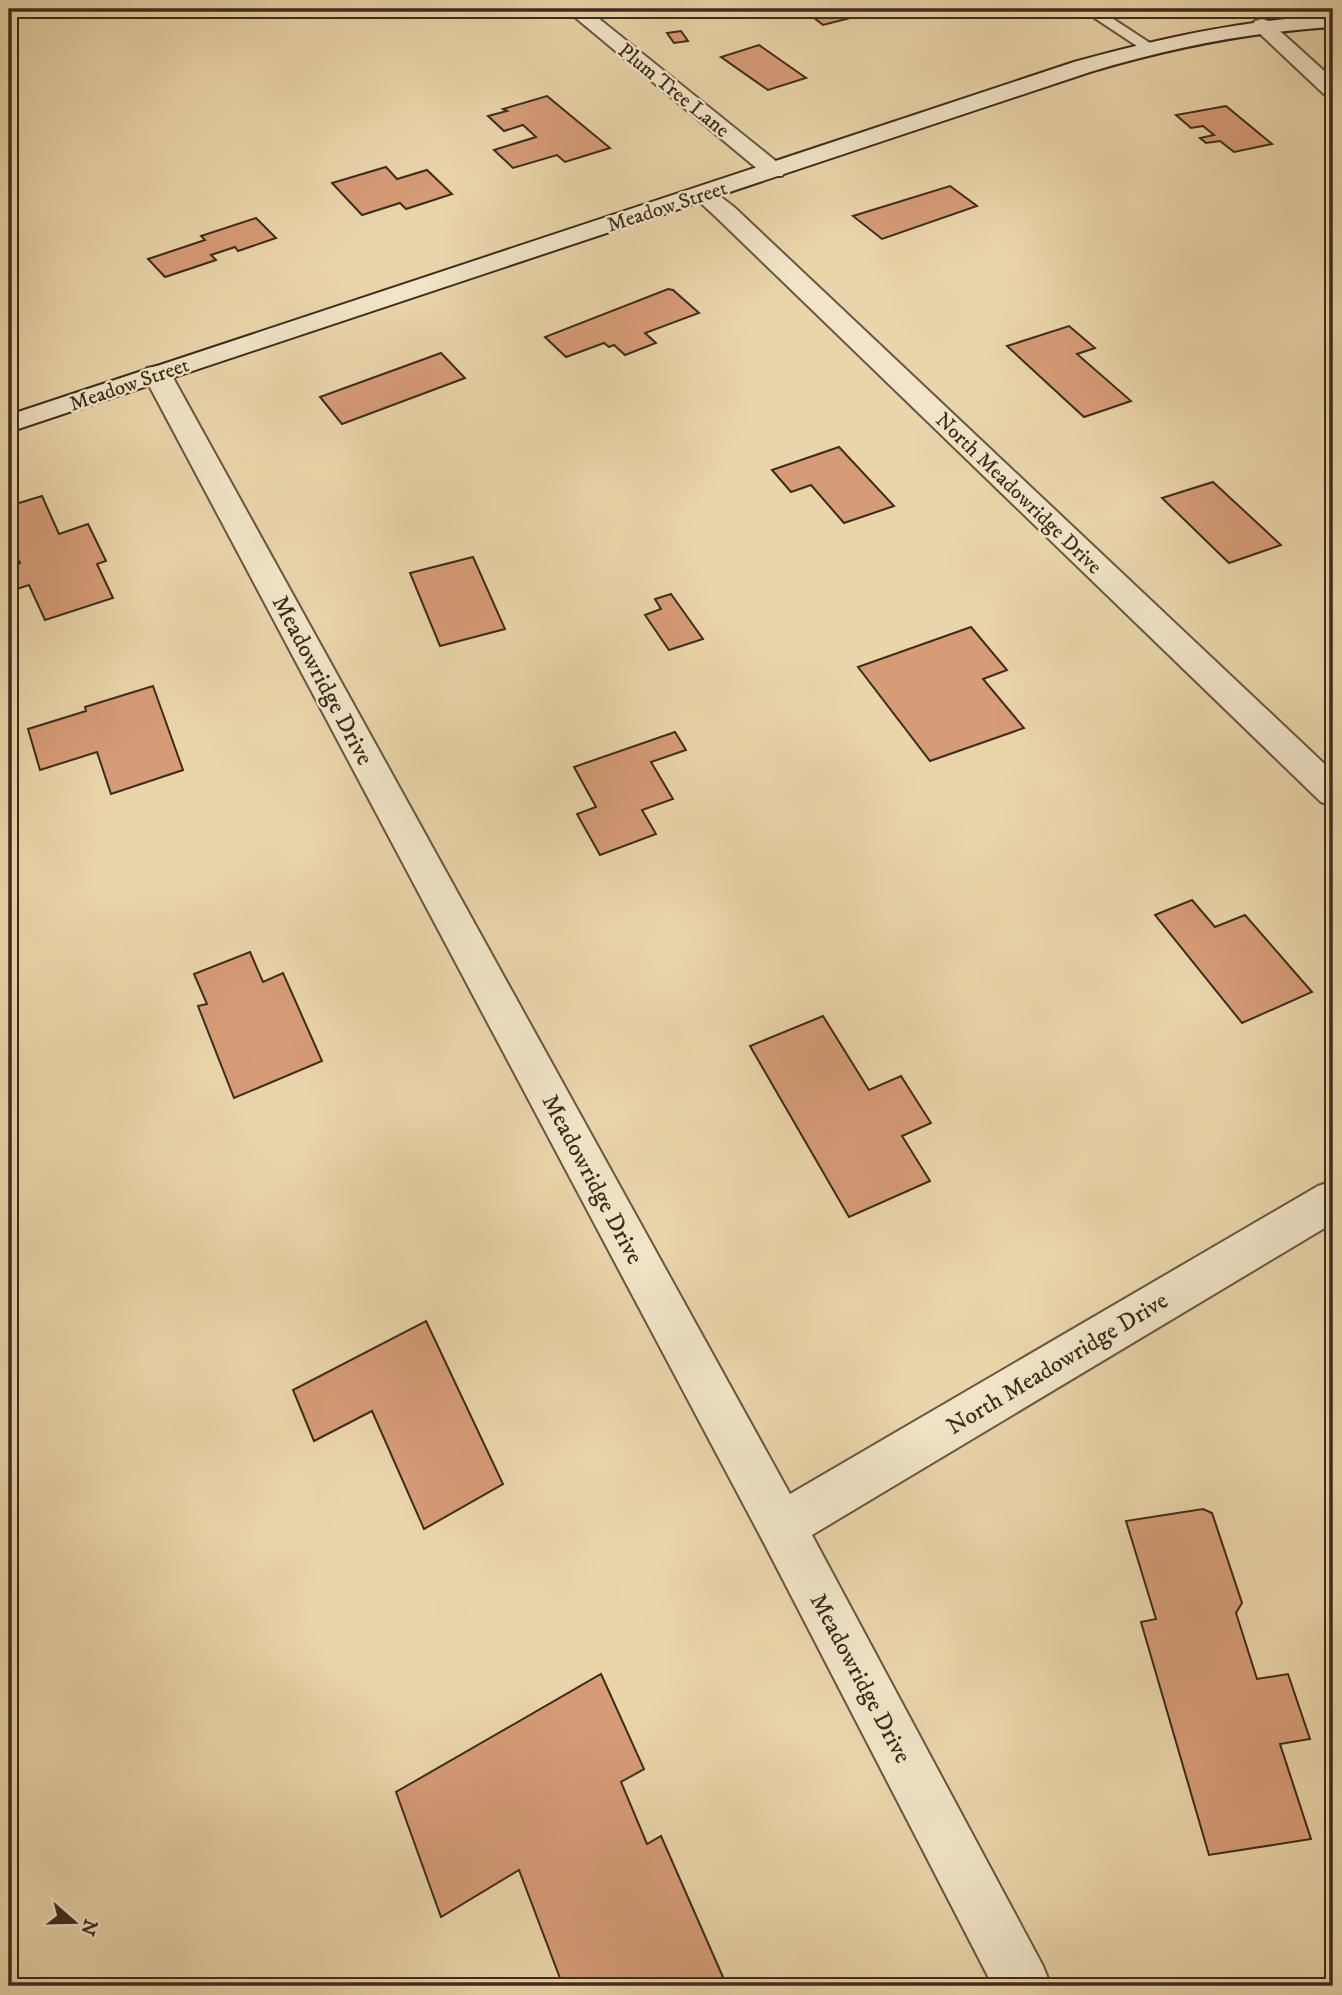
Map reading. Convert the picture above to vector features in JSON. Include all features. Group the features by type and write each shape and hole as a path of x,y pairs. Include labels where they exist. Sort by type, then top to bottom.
{"street":[{"name":"Plum Tree Lane","path":"575,9 774,171"},
{"name":"Meadow Street","path":"9,424 1148,47 1189,37 1262,26 1333,21"},
{"path":"1262,26 1333,90"},
{"name":"North Meadowridge Drive","path":"704,195 735,221 1333,793"},
{"name":"Meadowridge Drive","path":"157,374 781,1526 1023,1986"},
{"name":"North Meadowridge Drive","path":"781,1526 1333,1200"}],"lane":[{"path":"1088,9 1148,47"}],"building":[{"path":"804,10 877,11 823,25"},
{"path":"681,31 688,41 674,43 667,33"},
{"path":"759,45 806,78 768,90 721,57"},
{"path":"547,96 610,148 565,162 557,155 513,168 494,150 536,137 523,125 504,131 488,116"},
{"path":"1226,106 1272,144 1234,152 1220,141 1206,143 1200,138 1214,135 1203,126 1191,128 1176,115"},
{"path":"386,167 397,179 427,170 452,194 406,209 400,203 362,215 332,183"},
{"path":"950,186 977,206 882,239 853,216"},
{"path":"256,218 276,238 238,251 235,247 211,255 216,260 165,277 148,259 205,240 201,236"},
{"path":"668,289 673,290 699,313 645,333 656,343 625,355 614,345 609,347 604,343 566,357 545,337"},
{"path":"1069,326 1095,348 1077,354 1131,401 1084,417 1007,346"},
{"path":"441,353 465,378 342,424 320,397"},
{"path":"839,447 894,506 844,523 811,485 791,492 772,470"},
{"path":"1213,482 1281,545 1229,563 1162,498"},
{"path":"42,496 59,534 88,524 106,561 97,564 113,598 45,620 29,585 11,591 9,567 20,563 12,547 9,548 9,506"},
{"path":"473,557 505,629 440,646 410,573"},
{"path":"671,594 703,639 669,650 645,615 661,609 655,599"},
{"path":"971,627 1007,670 983,679 1024,728 930,761 858,667"},
{"path":"153,686 183,770 111,794 97,752 40,770 28,729 86,711 85,707"},
{"path":"675,732 686,750 651,762 673,799 642,810 656,834 600,855 577,814 596,807 574,767"},
{"path":"1192,900 1215,927 1245,915 1312,992 1242,1023 1155,915"},
{"path":"250,952 263,982 283,973 322,1061 234,1098 198,1006 207,1004 194,974"},
{"path":"823,1016 869,1090 901,1076 931,1123 902,1136 930,1181 849,1217 750,1046"},
{"path":"426,1321 503,1484 424,1529 372,1411 314,1441 293,1390"},
{"path":"1203,1509 1212,1513 1242,1603 1236,1613 1257,1679 1288,1674 1310,1739 1280,1744 1311,1839 1209,1855 1141,1622 1156,1619 1126,1521"},
{"path":"601,1674 644,1769 621,1782 647,1844 661,1836 726,1984 723,1986 563,1986 519,1870 441,1917 396,1792"}]}
